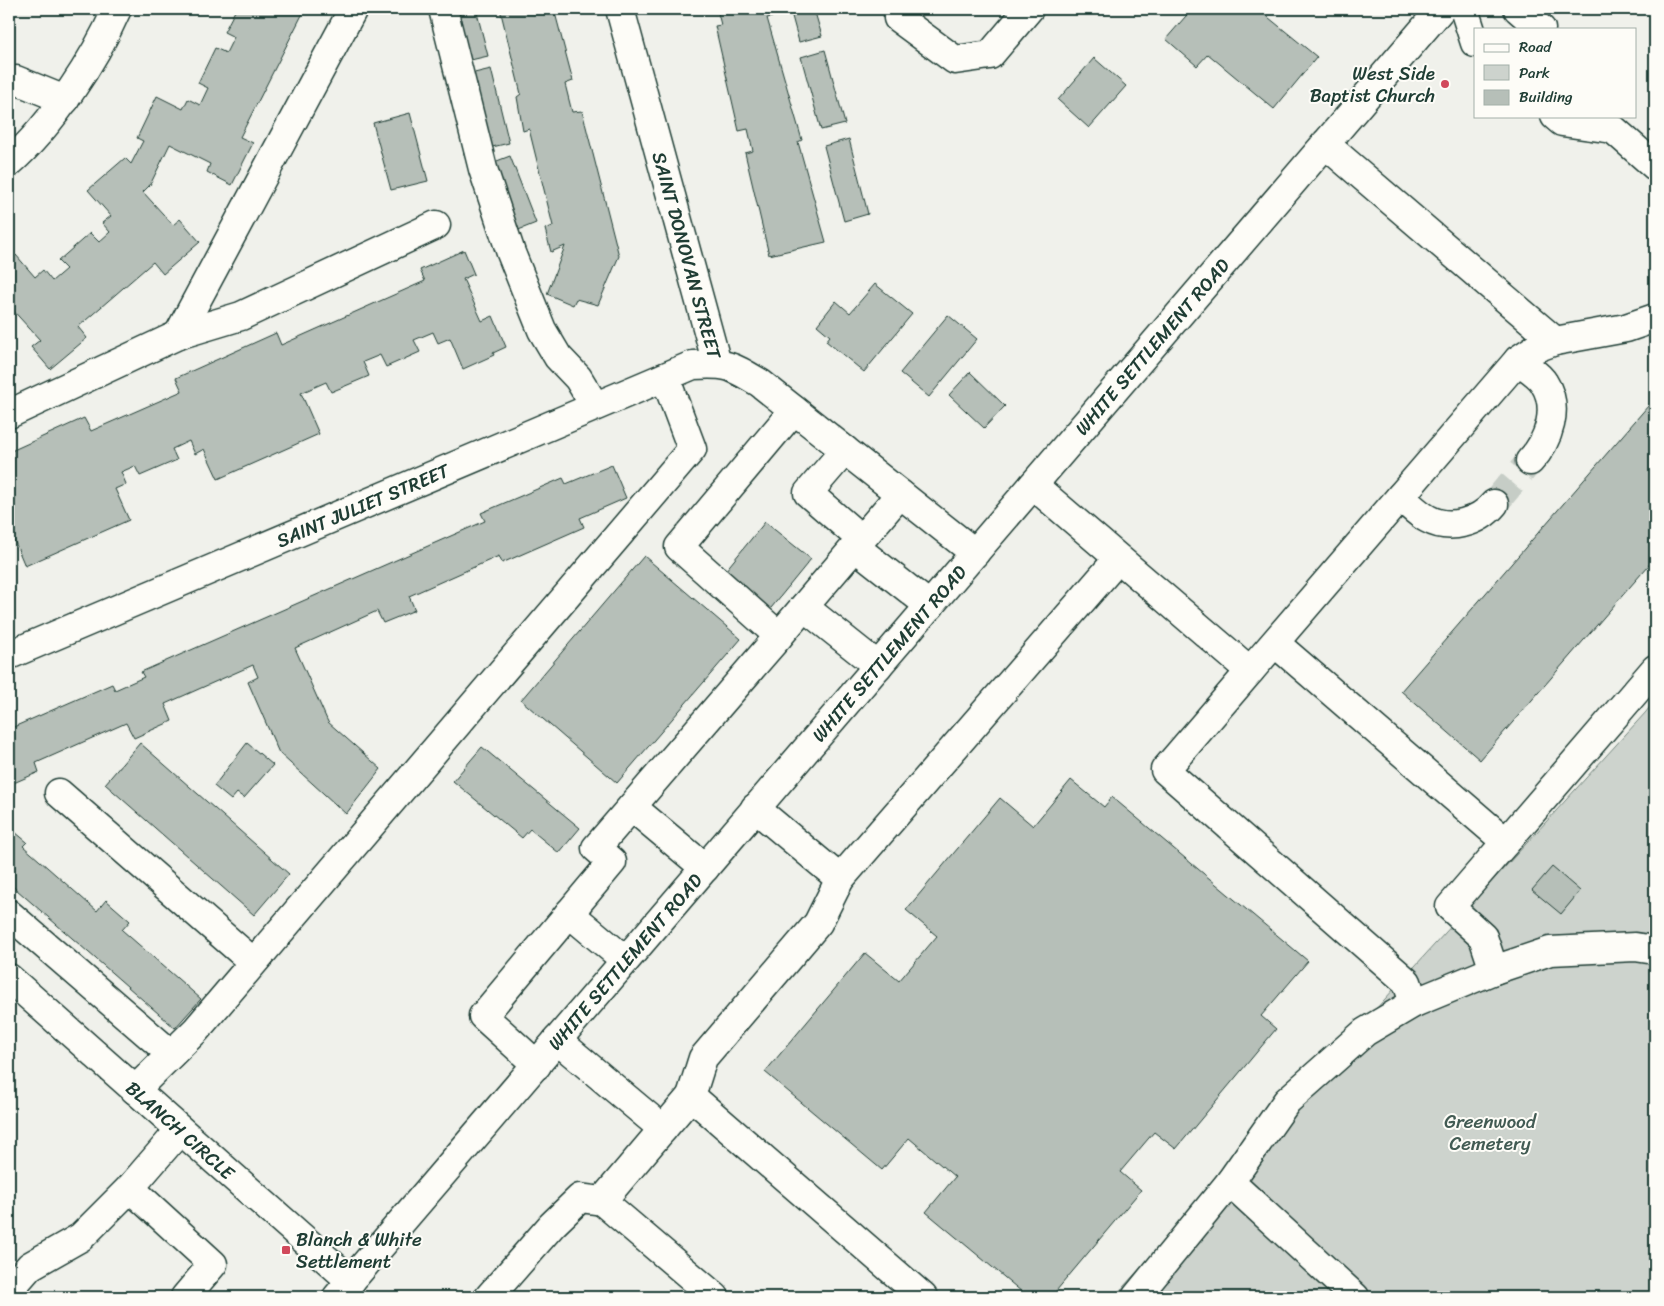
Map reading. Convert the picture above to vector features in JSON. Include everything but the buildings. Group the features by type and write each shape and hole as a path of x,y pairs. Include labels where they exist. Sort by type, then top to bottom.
{"street":[{"path":"9,163 30,144 65,100 117,9"},
{"path":"178,335 353,9"},
{"path":"442,9 483,170 511,253 542,330 558,357 578,378 595,406"},
{"name":"SAINT DONOVAN STREET","path":"620,9 717,364 732,366 746,374 846,450 975,553"},
{"path":"905,9 898,18 955,60 990,55 1029,9"},
{"name":"WHITE SETTLEMENT ROAD","path":"344,1289 1440,9"},
{"path":"1464,9 1474,40"},
{"path":"1518,9 1540,28"},
{"path":"13,81 65,100"},
{"path":"1558,118 1562,122 1611,122 1655,166"},
{"path":"1325,144 1555,341"},
{"path":"9,414 178,335 241,316 436,225"},
{"path":"1414,1003 1407,982 1165,770 1518,360 1536,348 1555,341 1626,328 1655,318"},
{"path":"1518,360 1544,382 1552,402 1550,426 1540,451 1530,462"},
{"name":"SAINT JULIET STREET","path":"9,654 664,376 693,365 717,364"},
{"path":"135,1090 196,1030 692,449 664,376"},
{"path":"779,636 679,547 794,410"},
{"path":"846,450 808,493 858,543 930,606"},
{"path":"1033,485 1250,672"},
{"path":"536,1064 483,1016 612,862 596,848 900,494"},
{"path":"1400,497 1427,519 1447,525 1468,522 1490,509 1494,504"},
{"path":"602,1201 691,1096 703,1058 818,923 840,879 1118,558"},
{"path":"804,607 878,666"},
{"path":"1275,642 1506,842"},
{"path":"1494,970 1483,938 1450,907 1655,669"},
{"path":"59,793 253,962"},
{"path":"632,807 705,868"},
{"path":"756,808 840,879"},
{"path":"569,913 625,960"},
{"path":"9,914 171,1054"},
{"path":"1136,1297 1230,1182 1287,1100 1365,1032 1414,1003 1494,970 1550,951 1635,947 1655,950"},
{"name":"BLANCH CIRCLE","path":"9,978 180,1130 344,1289"},
{"path":"557,1040 663,1129"},
{"path":"691,1096 923,1297"},
{"path":"9,1290 30,1266 81,1236 130,1188 180,1130"},
{"path":"1230,1182 1355,1297"},
{"path":"130,1188 214,1264 185,1297"},
{"path":"489,1297 552,1225 580,1198 602,1201 715,1297"}],"green space":[{"name":"Greenwood Cemetery","path":"1655,700 1655,1297 1114,1297 1646,712"}],"tunnel":[{"path":"1494,504 1530,461"}],"place":[{"name":"West Side Baptist Church","path":"1445,84"},
{"name":"Blanch & White Settlement","path":"286,1250"}]}
